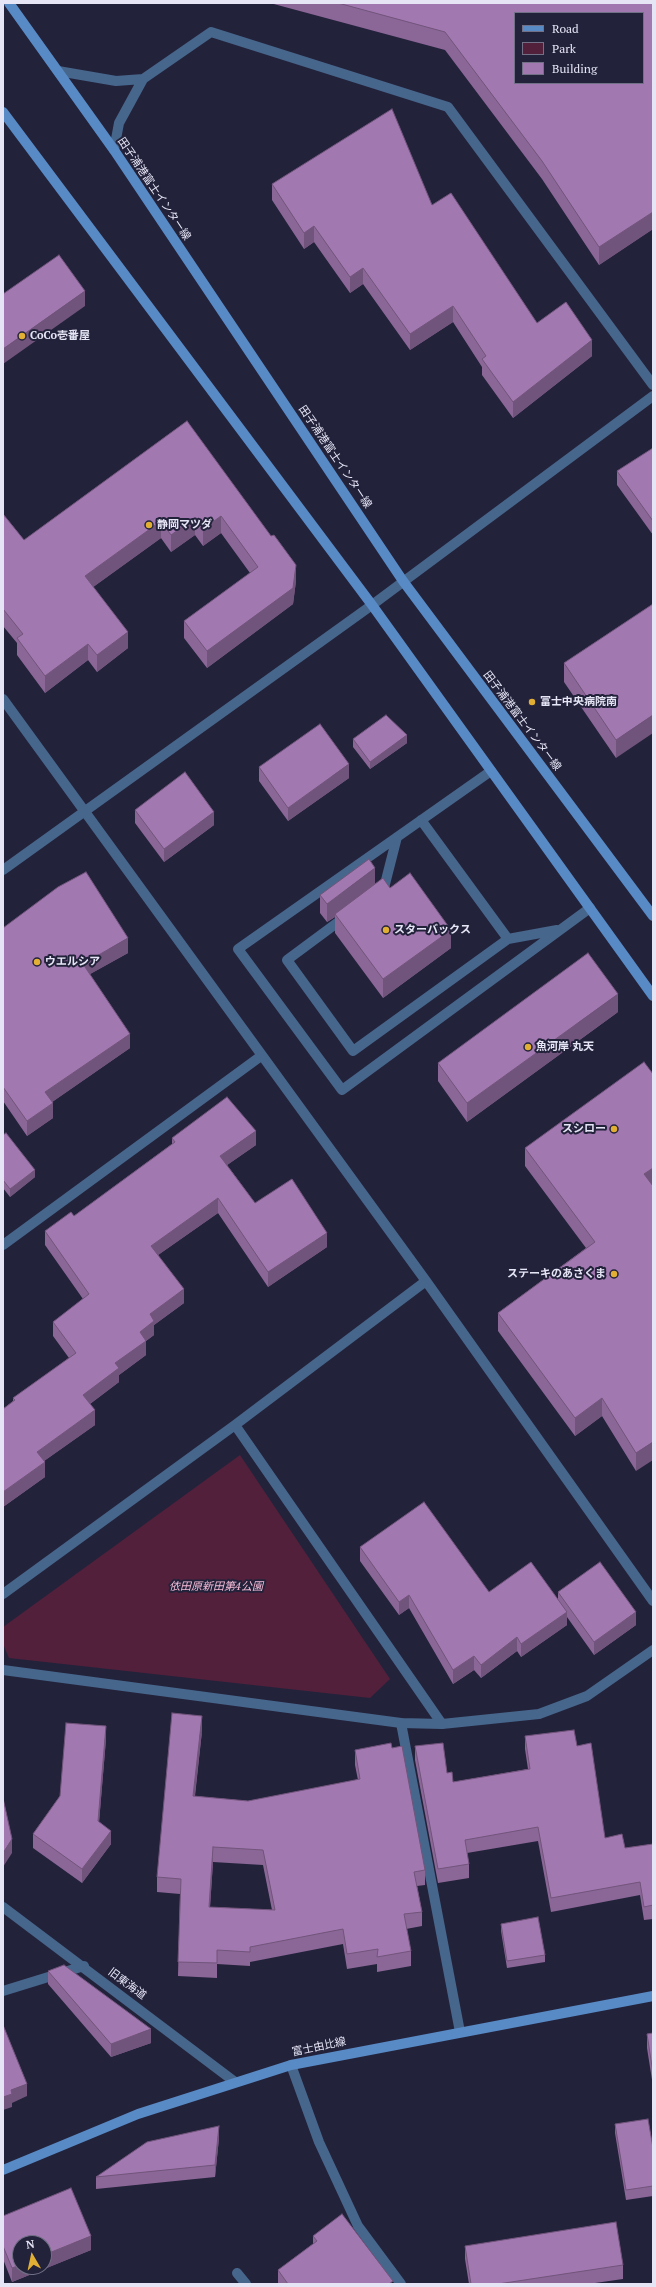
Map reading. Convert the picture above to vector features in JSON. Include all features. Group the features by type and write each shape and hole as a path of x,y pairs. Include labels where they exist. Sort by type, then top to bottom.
{"main road":[{"name":"田子浦港富士インター線","path":"9,3 114,150 403,581 653,916"},
{"path":"3,112 372,605 653,996"},
{"name":"富士由比線","path":"3,2170 138,2114 291,2065 653,1996"}],"street":[{"path":"114,150 119,123 143,79 211,32 448,107 653,385"},
{"path":"58,71 116,81 143,79"},
{"path":"3,870 372,605 653,396"},
{"path":"3,699 426,1281 653,1601"},
{"path":"491,771 238,949 342,1090 590,908"},
{"path":"420,820 508,940"},
{"path":"372,897 384,888 397,837"},
{"path":"353,911 287,960 353,1051 508,940 559,930"},
{"path":"3,1245 261,1056"},
{"path":"3,1594 235,1425 426,1281"},
{"path":"235,1425 442,1724"},
{"path":"3,1670 401,1723 442,1724 539,1714 587,1696 653,1650"},
{"path":"401,1723 460,2032"},
{"name":"旧東海道","path":"3,1907 84,1966 235,2082"},
{"path":"3,1991 84,1966"},
{"path":"291,2065 319,2142 358,2226 401,2284"},
{"path":"237,2273 246,2284"}],"green space":[{"name":"依田原新田第4公園","path":"240,1455 390,1679 370,1698 9,1658 3,1644 3,1627"}],"building":[{"path":"338,3 653,3 653,212 599,247 542,161 445,32"},
{"path":"392,109 432,205 451,193 537,323 566,302 592,340 513,402 482,359 486,356 453,306 410,334 363,268 350,277 314,226 304,233 272,184"},
{"name":"CoCo壱番屋","path":"59,255 85,291 3,349 3,294"},
{"path":"187,421 271,536 274,535 296,565 293,588 207,651 184,621 258,567 221,516 203,529 195,518 171,535 161,521 85,576 128,632 97,655 88,644 45,676 17,638 23,634 3,609 3,514 24,540"},
{"path":"653,448 653,521 617,471"},
{"path":"653,604 653,715 616,740 564,663"},
{"path":"386,715 407,735 370,762 353,739"},
{"path":"320,724 349,764 288,808 259,767"},
{"path":"185,772 214,812 164,849 135,810"},
{"path":"369,859 375,868 327,904 320,895"},
{"path":"86,872 128,938 83,964 130,1034 45,1092 53,1103 27,1121 3,1087 3,928 58,887"},
{"name":"スターバックス","path":"410,873 451,930 383,979 335,914 383,878 390,888"},
{"name":"魚河岸 丸天","path":"588,953 618,994 467,1103 438,1063"},
{"path":"644,1062 653,1074 653,1168 644,1174 653,1186 653,1442 636,1453 602,1398 575,1418 498,1313 595,1242 525,1148"},
{"path":"227,1097 256,1131 220,1156 255,1203 292,1179 327,1233 268,1272 218,1198 151,1246 184,1289 150,1314 154,1321 140,1332 146,1341 115,1363 119,1368 83,1395 95,1410 37,1452 45,1462 3,1492 3,1409 15,1400 13,1398 76,1353 53,1322 89,1294 45,1231 71,1212 74,1216 175,1142 172,1138"},
{"path":"6,1133 35,1170 10,1189 3,1180 3,1135"},
{"path":"424,1502 489,1592 531,1562 567,1612 521,1644 517,1637 481,1665 474,1656 453,1670 409,1595 399,1602 360,1547"},
{"path":"600,1562 636,1612 594,1642 558,1592"},
{"path":"172,1713 202,1716 193,1796 248,1801 360,1779 355,1750 391,1743 392,1748 402,1746 425,1870 414,1872 422,1912 404,1914 411,1951 377,1957 378,1949 347,1954 343,1929 250,1947 250,1952 217,1950 217,1963 178,1962 181,1879 157,1877","holes":["213,1847 263,1850 275,1910 209,1907"]},
{"path":"66,1723 106,1726 98,1821 111,1831 82,1869 33,1834 60,1796"},
{"path":"574,1730 577,1746 591,1743 605,1838 622,1834 625,1848 653,1844 653,1905 644,1907 640,1882 551,1898 538,1827 465,1840 469,1864 438,1869 415,1746 443,1743 447,1773 452,1772 453,1782 530,1769 525,1736"},
{"path":"3,1798 12,1839 3,1853"},
{"path":"538,1917 545,1955 507,1961 501,1924"},
{"path":"64,1965 151,2029 111,2044 48,1971"},
{"path":"3,2025 27,2084 11,2090 12,2094 3,2097"},
{"path":"653,2033 653,2073 647,2034"},
{"path":"648,2119 653,2148 653,2186 626,2190 615,2124"},
{"path":"219,2126 215,2165 96,2177 147,2142"},
{"path":"71,2188 91,2236 52,2252 52,2235 12,2235 12,2268 3,2246 3,2216"},
{"path":"342,2214 393,2281 389,2284 288,2284 278,2270 317,2241 313,2236"},
{"path":"616,2222 623,2265 498,2284 471,2284 465,2246"}],"place":[{"name":"CoCo壱番屋","path":"22,336"},
{"name":"静岡マツダ","path":"149,525"},
{"name":"富士中央病院南","path":"532,702"},
{"name":"スターバックス","path":"386,930"},
{"name":"ウエルシア","path":"37,962"},
{"name":"魚河岸 丸天","path":"528,1047"},
{"name":"スシロー","path":"614,1129"},
{"name":"ステーキのあさくま","path":"614,1274"}]}
